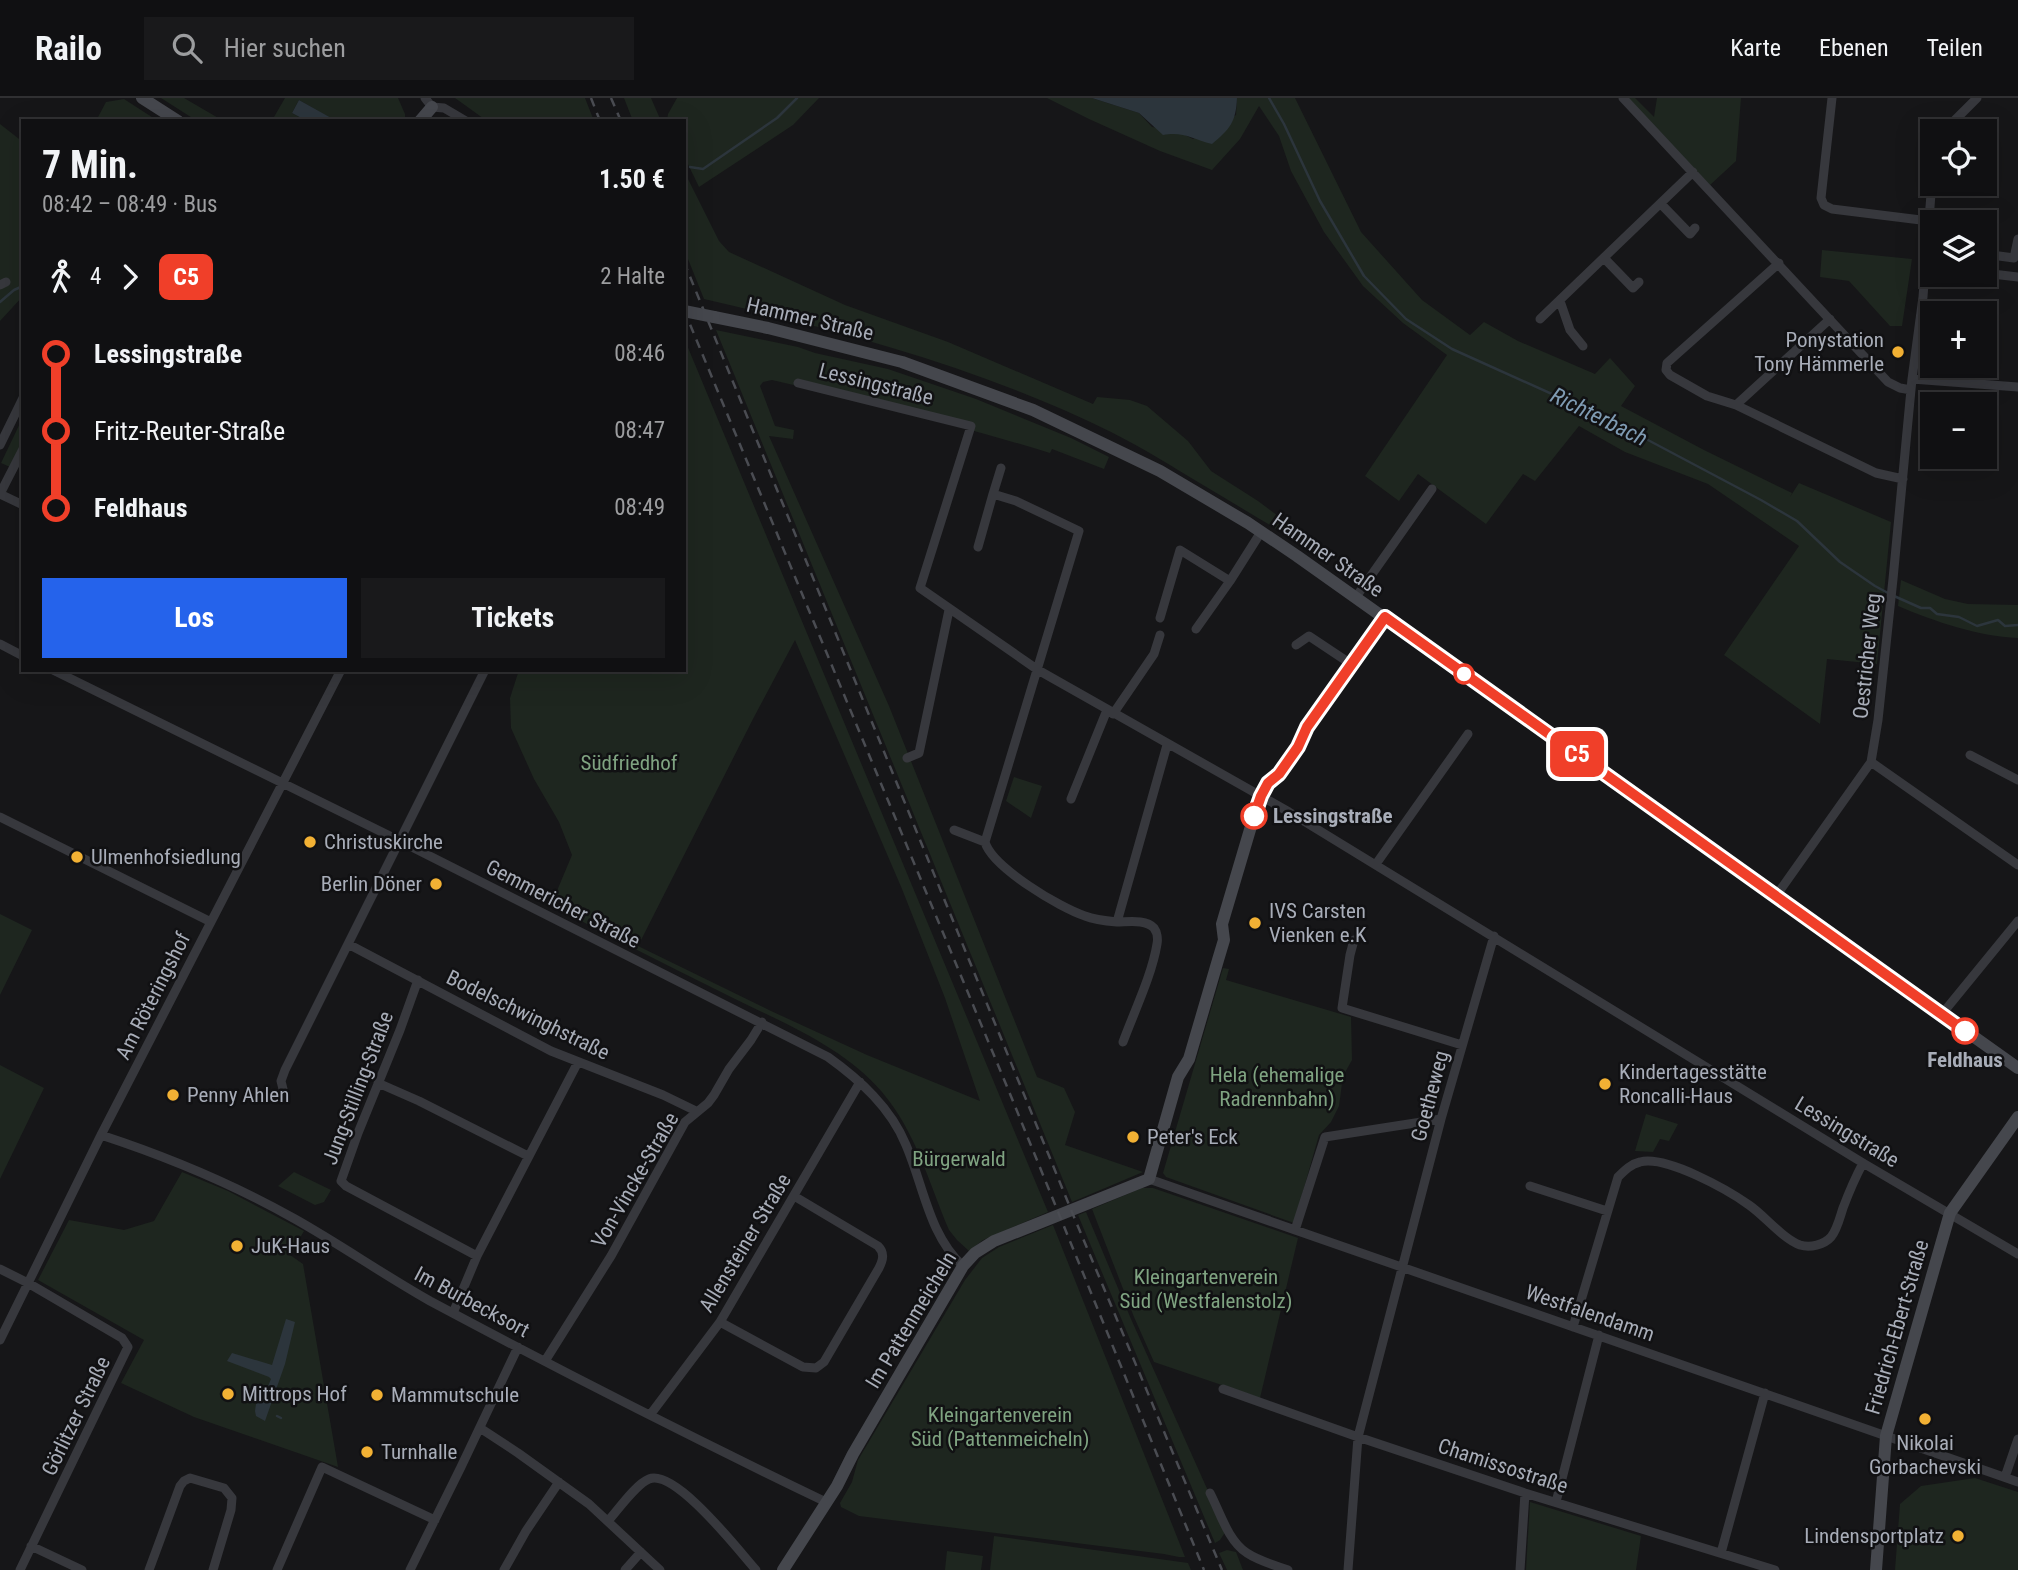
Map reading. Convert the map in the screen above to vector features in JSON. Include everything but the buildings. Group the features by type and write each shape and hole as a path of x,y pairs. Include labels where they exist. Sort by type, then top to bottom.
{"street":[{"path":"142,98 175,119"},
{"path":"1623,98 1888,382 1911,390"},
{"path":"1832,98 1821,198 1824,205 1832,209 1920,220"},
{"path":"1956,119 1974,99"},
{"path":"421,119 429,102 463,119"},
{"path":"1541,319 1693,172"},
{"path":"1661,204 1689,234"},
{"path":"1997,257 2016,262 2018,239"},
{"path":"1604,258 1633,288"},
{"path":"1779,263 1667,363 1666,370 1707,396 1737,405 1876,473 1903,479"},
{"path":"1997,274 2018,277"},
{"name":"Oestricher Weg","path":"1776,897 1871,762 1878,720 1924,287"},
{"path":"1560,301 1570,330 1583,346"},
{"name":"Hammer Straße","path":"686,311 768,328 902,362 1033,410 1160,471 1261,532 1385,617 2018,1068"},
{"path":"1737,405 1830,319"},
{"path":"1912,379 2018,387"},
{"name":"Lessingstraße","path":"798,383 971,426 920,588 949,610 1038,670 1376,864 1863,1163 2018,1254"},
{"path":"0,445 21,402"},
{"path":"21,453 0,494 21,504"},
{"path":"978,547 1001,468"},
{"path":"1356,597 1432,489"},
{"path":"993,494 1016,501 1079,531 985,842 989,852 1018,878 1083,916 1102,921 1137,922 1154,928 1157,936 1154,955 1123,1042"},
{"path":"1196,629 1261,532"},
{"path":"1160,618 1180,550 1230,580"},
{"path":"907,758 919,753 949,610"},
{"path":"1149,1179 1178,1077 1189,1059 1224,940 1222,924 1261,796 1268,783 1279,774 1298,747 1307,727 1385,617"},
{"path":"1072,799 1110,712 1154,654 1160,635"},
{"path":"1296,645 1309,636 1351,664"},
{"path":"0,644 21,655"},
{"name":"Gemmericher Straße","path":"57,672 828,1056 860,1082 894,1122 906,1144 938,1235 949,1254 963,1266"},
{"name":"Am Röteringshof","path":"0,1340 101,1135 340,672"},
{"path":"284,1093 281,1081 285,1070 484,672"},
{"path":"1376,864 1468,734"},
{"path":"1117,922 1167,745"},
{"path":"1970,755 2018,780"},
{"path":"1871,762 2018,866"},
{"path":"0,817 211,922"},
{"path":"954,830 985,842"},
{"path":"1942,1014 2018,920"},
{"name":"Goetheweg","path":"1348,1570 1358,1437 1441,1119 1494,936"},
{"path":"1354,940 1342,1008 1462,1045"},
{"name":"Bodelschwinghstraße","path":"348,944 551,1051 663,1095 696,1111"},
{"name":"Jung-Stilling-Straße","path":"418,980 341,1179 342,1183 477,1256"},
{"name":"Von-Vincke-Straße","path":"545,1361 611,1256 685,1122 715,1095 729,1069 762,1022"},
{"path":"453,1313 477,1256 578,1062"},
{"name":"Allensteiner Straße","path":"649,1415 720,1322 860,1082"},
{"path":"378,1083 528,1156"},
{"name":"Friedrich-Ebert-Straße","path":"1876,1570 1886,1436 1950,1213 2018,1117"},
{"path":"1295,1230 1325,1137 1441,1119"},
{"name":"Im Burbecksort","path":"101,1135 175,1161 259,1199 453,1313 649,1415 827,1502"},
{"path":"1573,1326 1618,1177 1630,1166 1642,1161 1655,1162 1696,1175 1749,1205 1798,1245 1805,1246 1820,1244 1830,1238 1854,1178 1863,1163"},
{"name":"Westfalendamm","path":"1149,1179 2018,1482"},
{"name":"Im Pattenmeicheln","path":"783,1570 827,1502 963,1266 975,1253 994,1241 1149,1179"},
{"path":"1530,1186 1607,1211"},
{"path":"720,1322 803,1367 816,1368 824,1362 879,1268 883,1252 878,1246 794,1196"},
{"path":"0,1269 28,1283"},
{"name":"Görlitzer Straße","path":"20,1570 128,1347 122,1338 28,1283"},
{"path":"1556,1502 1599,1335"},
{"path":"410,1570 518,1347"},
{"name":"Chamissostraße","path":"1223,1388 1525,1493 1775,1570"},
{"path":"1720,1553 1765,1393"},
{"path":"480,1428 559,1482 608,1521 660,1570"},
{"path":"2005,1477 2018,1439"},
{"path":"277,1570 322,1467 435,1520"},
{"path":"608,1521 642,1482 651,1477 662,1477 700,1507 756,1570"},
{"path":"149,1570 180,1486 190,1478 224,1488 232,1497 231,1510 213,1570"},
{"path":"504,1570 559,1482"},
{"path":"1210,1493 1239,1548 1249,1555 1287,1570"},
{"path":"1521,1570 1525,1493"},
{"path":"32,1546 82,1570"},
{"path":"625,1570 642,1552"}],"green space":[{"path":"161,98 184,98 220,119 194,119"},
{"path":"285,98 398,98 405,119 332,119 299,100 292,113 303,119 220,119 274,117"},
{"path":"455,98 585,98 593,119 484,119"},
{"path":"624,98 651,98 660,119 632,119"},
{"path":"677,98 819,98 793,125 699,187 686,160 686,119 667,119"},
{"path":"1047,98 1092,98 1139,113 1152,127 1179,132 1193,139 1236,115 1237,98 1295,98 1361,232 1422,300 1470,335 1484,322 1518,341 1595,374 1610,358 1635,386 1621,406 1792,493 1790,497 1799,483 1891,522 1877,664 1827,659 1820,724 1724,655 1799,546 1708,484 1625,452 1579,426 1535,481 1523,474 1486,524 1418,474 1399,501 1365,476 1447,355 1403,323 1363,286 1324,232 1291,171 1279,136 1259,106 1240,139 1212,170 1160,151"},
{"path":"1627,98 1635,98 1654,117 1657,98 1741,98 1736,161 1710,185"},
{"path":"124,99 155,119 97,119 106,102"},
{"path":"0,124 21,140 21,298 0,321"},
{"path":"686,175 719,241 729,252 845,305 948,342 1093,404 1097,397 1130,400 1147,406 1188,441 1211,471 1258,501 1316,544 1312,550 1123,438 1013,389 912,354 808,324 704,299 686,254"},
{"path":"1822,250 1912,259 1902,326 1890,326 1849,281 1820,277"},
{"path":"716,330 888,369 976,399 1071,438 1109,457 1104,469 1052,449 1050,453 947,423 772,380 763,382 760,386 775,426 794,430 793,439 769,436 889,706 1037,1077 1064,1088 1075,1112 1065,1145 1143,1172 1072,1202"},
{"name":"Südfriedhof","path":"686,343 1048,1212 983,1240 969,1251 949,1230 921,1158 904,1124 894,1107 866,1075 807,1035 551,905 572,855 559,822 534,779 511,728 510,698 518,672 686,672","holes":["795,640 902,889 945,998 980,1101 867,1055 638,946"]},
{"path":"21,421 21,445 10,467 1,463"},
{"path":"1901,580 1945,599 1968,604 2018,605 2018,638 1957,627 1898,606"},
{"path":"1014,777 1042,786 1031,818 1006,801"},
{"path":"0,914 32,930 0,995"},
{"name":"Hela (ehemalige Radrennbahn)","path":"1223,968 1229,969 1226,980 1351,1017 1352,1060 1343,1076 1339,1106 1331,1122 1319,1135 1294,1223 1166,1177 1163,1173"},
{"path":"0,1065 44,1088 0,1179"},
{"path":"1646,1114 1678,1124 1669,1141 1660,1139 1653,1152 1635,1151"},
{"path":"182,1172 228,1191 304,1231 290,1255 303,1264 338,1467 194,1417 121,1383 144,1340 38,1280 69,1220 124,1230 154,1221"},
{"path":"294,1172 331,1190 324,1202 315,1205 278,1186"},
{"name":"Kleingartenverein Süd (Westfalenstolz)","path":"1142,1188 1153,1188 1298,1238 1260,1398 1154,1362 1092,1209"},
{"path":"1086,1212 1226,1531 1215,1543 1078,1215"},
{"name":"Kleingartenverein Süd (Pattenmeicheln)","path":"1053,1225 1185,1557 859,1516 841,1507 840,1503 852,1482 858,1460 965,1280 982,1258 999,1247"},
{"name":"Lindensportplatz","path":"1975,1478 2018,1492 2018,1570 1895,1570 1900,1504 1921,1486"},
{"path":"1530,1502 1641,1536 1636,1570 1526,1570"},
{"path":"994,1536 1188,1563 1191,1570 990,1570"},
{"path":"1227,1550 1236,1552 1243,1570 1227,1570 1219,1553"},
{"path":"947,1551 983,1556 981,1570 945,1570"}],"shaded area":[{"path":"1092,98 1237,98 1231,124 1212,144 1182,135 1163,135 1139,113"},
{"path":"299,100 333,119 303,119 292,113"},
{"path":"286,1319 295,1322 285,1364 265,1421 256,1416 256,1404 262,1401 271,1379 227,1361 232,1353 272,1365"}],"waterway":[{"name":"Richterbach","path":"690,167 703,169 777,118 797,98"},
{"name":"Richterbach","path":"1269,98 1320,201 1364,276 1406,319 1452,349 1614,422 1761,500 1797,521 1840,562 1888,593"},
{"name":"Richterbach","path":"0,302 21,287"},
{"name":"Richterbach","path":"1894,596 1921,608 1930,608 1937,614 1959,617 1977,626 1998,620 2005,626 2018,625"},
{"path":"277,1416 281,1418"}],"railway":[{"path":"591,98 599,119"},
{"path":"611,98 620,119"},
{"path":"686,267 1074,1217 1222,1570"},
{"path":"686,315 1008,1089 1204,1570"}],"bus line":[{"name":"C5","path":"1254,816 1268,783 1279,774 1298,747 1307,727 1385,617 1965,1031"}],"place":[{"name":"Ponystation Tony Hämmerle","path":"1898,352"},
{"name":"Lessingstraße","path":"1254,816"},
{"name":"Christuskirche","path":"310,842"},
{"name":"Ulmenhofsiedlung","path":"77,857"},
{"name":"Berlin Döner","path":"436,884"},
{"name":"IVS Carsten Vienken e.K","path":"1255,923"},
{"name":"Feldhaus","path":"1965,1031"},
{"name":"Kindertagesstätte Roncalli-Haus","path":"1605,1084"},
{"name":"Penny Ahlen","path":"173,1095"},
{"name":"Peter's Eck","path":"1133,1137"},
{"name":"JuK-Haus","path":"237,1246"},
{"name":"Mittrops Hof","path":"228,1394"},
{"name":"Mammutschule","path":"377,1395"},
{"name":"Nikolai Gorbachevski","path":"1925,1419"},
{"name":"Turnhalle","path":"367,1452"},
{"name":"Lindensportplatz","path":"1958,1536"}],"park label":[{"name":"Bürgerwald","path":"959,1159"}]}
